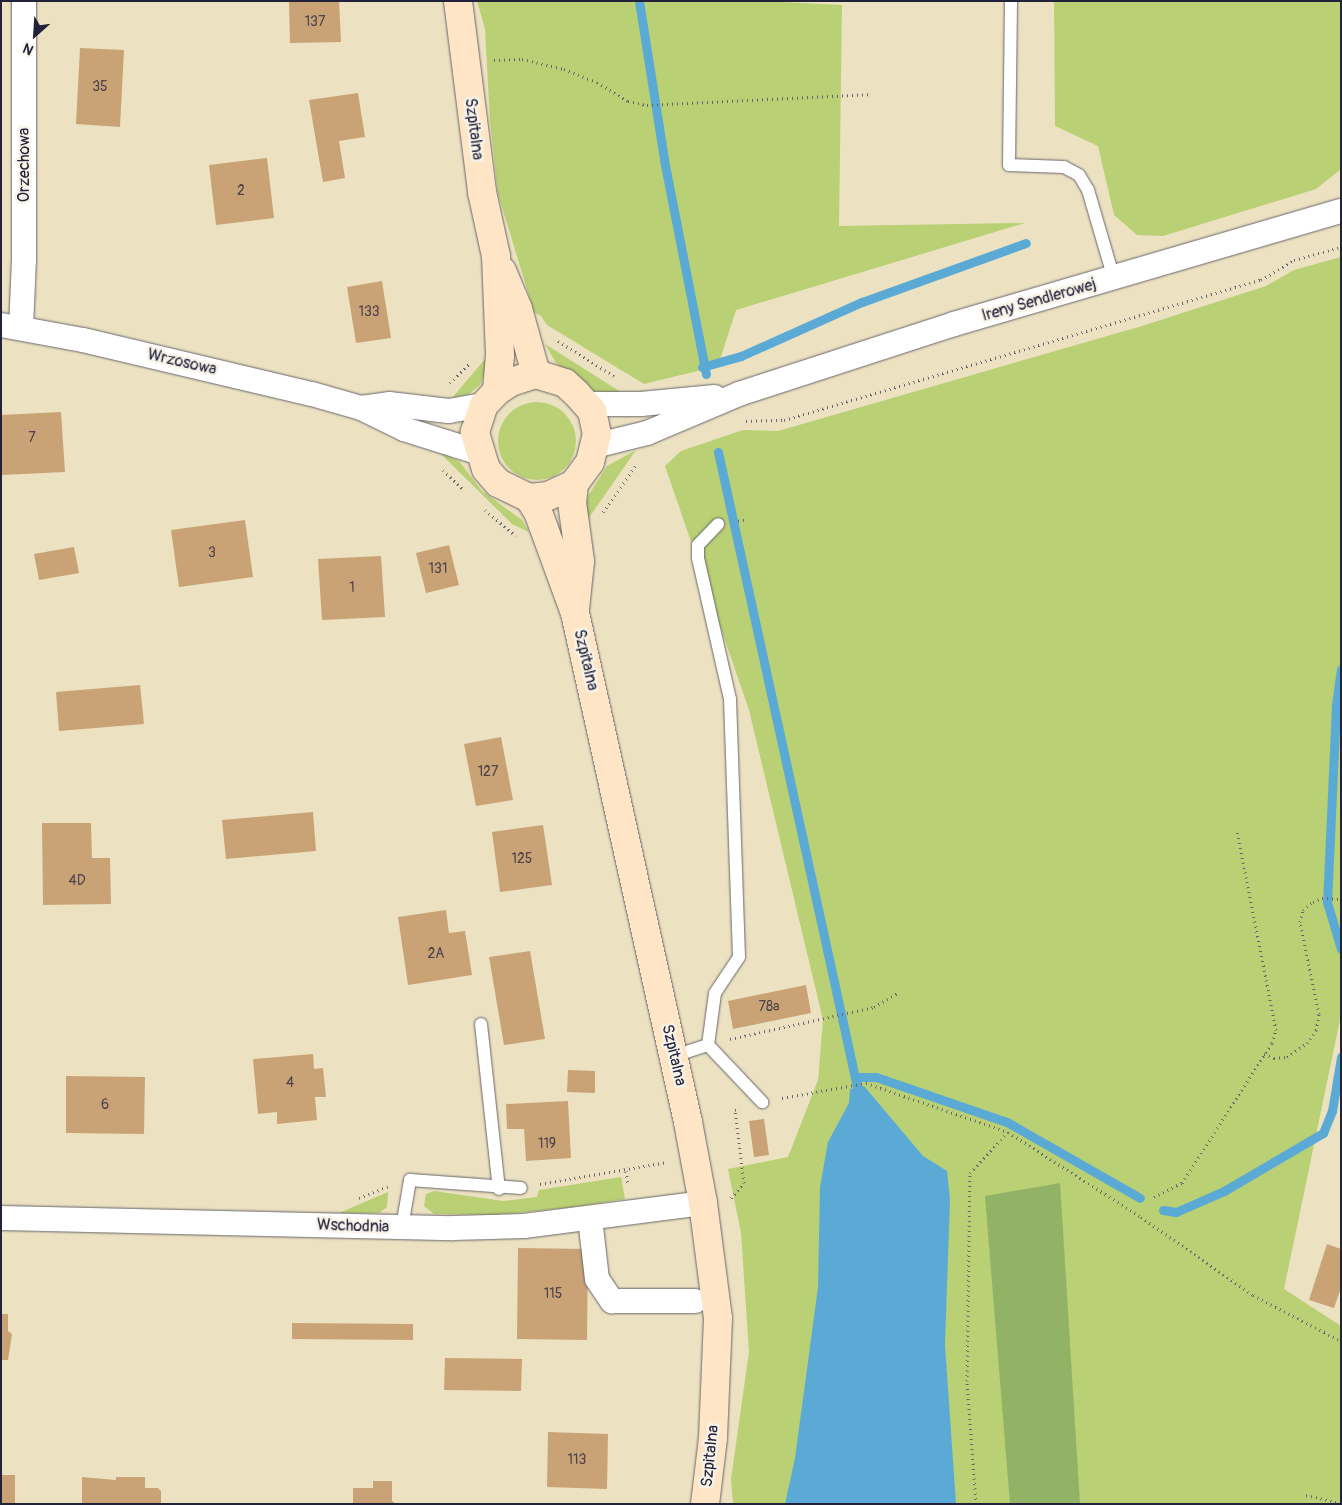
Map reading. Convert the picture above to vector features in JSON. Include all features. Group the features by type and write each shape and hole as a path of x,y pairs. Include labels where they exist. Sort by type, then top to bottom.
{"main road":[{"name":"Szpitalna","path":"458,1 482,192 496,256 500,355 490,398"},
{"name":"Szpitalna","path":"496,256 518,309 536,374"},
{"path":"536,374 565,382 587,404 596,422 594,446 590,462 574,484 548,496 529,498 498,483 486,469 475,432 490,398 511,382 536,374"},
{"name":"Szpitalna","path":"574,484 572,502 580,561 575,612"},
{"name":"Szpitalna","path":"529,498 538,512 575,612 674,1056 714,1203 718,1318 714,1419 704,1504"}],"street":[{"name":"Orzechowa","path":"11,327 24,260 24,1"},
{"name":"Ireny Sendlerowej","path":"739,394 954,324 1114,279 1341,211"},
{"name":"Wrzosowa","path":"11,327 215,370 361,408 404,429 480,453"},
{"path":"587,404 641,404 739,394"},
{"path":"594,446 647,433 739,394"},
{"name":"Wrzosowa","path":"361,408 389,404 449,411 490,398"},
{"name":"Wschodnia","path":"1,1218 402,1227 524,1226 714,1203"},
{"path":"590,1218 597,1280 612,1301 695,1301"}],"lane":[{"path":"1011,1 1009,165 1064,167 1079,175 1088,190 1114,279"},
{"path":"708,1046 715,993 739,957 730,699 698,558 698,545 718,524"},
{"path":"481,1024 499,1189"},
{"path":"674,1056 708,1046"},
{"path":"708,1046 762,1102"},
{"path":"402,1227 410,1180 499,1189 520,1188"}],"path":[{"path":"466,61 522,59 564,69 597,82 628,101 647,104 674,105 689,102 869,94"},
{"path":"744,421 794,417 1262,280 1294,260 1341,247"},
{"path":"551,337 620,380"},
{"path":"444,386 458,378 475,358"},
{"path":"597,521 642,460"},
{"path":"435,465 468,495"},
{"path":"482,508 518,537"},
{"path":"1154,1197 1182,1183 1264,1054 1276,1030 1237,832"},
{"path":"1264,1054 1274,1058 1288,1057 1307,1043 1316,1030 1319,1014 1300,922 1303,910 1322,898 1341,899"},
{"path":"708,1046 828,1016 874,1007 897,993"},
{"path":"714,1203 744,1183 735,1110 762,1102 866,1083 1008,1132 1141,1217 1253,1295 1341,1341"},
{"path":"976,1504 967,1381 970,1173 1008,1132"},
{"path":"537,1185 663,1163"},
{"path":"1306,1495 1341,1503"}],"green space":[{"path":"477,1 761,1 842,5 839,226 1025,223 736,310 718,366 644,384 547,325 541,316 534,312 498,194 490,121 485,29"},
{"path":"1054,1 1341,1 1341,169 1316,189 1163,236 1137,235 1114,215 1098,146 1055,126"},
{"path":"1341,257 1341,1015 1284,1289 1341,1326 1341,1504 733,1504 731,1479 749,1352 741,1233 728,1169 788,1157 818,1080 823,1020 749,710 665,466 681,451 743,430 778,431 1142,326 1266,286 1294,270"},
{"path":"545,344 624,394 593,391 556,363"},
{"path":"491,357 480,385 469,394 452,398 485,359"},
{"path":"537,402 552,405 569,419 573,426 576,441 573,456 559,473 552,477 537,480 522,477 505,463 501,456 498,441 501,426 515,409 522,405"},
{"path":"636,450 586,522 585,509 588,496 607,466"},
{"path":"440,453 459,461 482,491 522,520 529,532 512,524"},
{"path":"621,1177 625,1199 574,1207 498,1215 434,1214 424,1206 426,1194 434,1191 503,1201 537,1197 539,1190"},
{"path":"1060,1183 1080,1504 1010,1504 985,1196"},
{"path":"388,1192 387,1207 379,1213 339,1213"}],"water":[{"path":"864,1086 923,1156 947,1171 950,1199 945,1345 956,1504 785,1504 795,1458 818,1287 820,1187 828,1142 849,1103 850,1089"}],"building":[{"path":"339,1 341,42 290,43 289,2"},
{"path":"80,48 124,50 120,127 76,124"},
{"path":"358,93 365,137 339,141 345,178 323,182 309,100"},
{"path":"267,158 274,218 216,225 209,165"},
{"path":"382,281 391,338 356,343 347,287"},
{"path":"61,412 65,472 2,475 1,415"},
{"path":"245,520 253,577 179,587 171,530"},
{"path":"449,545 459,585 426,593 416,553"},
{"path":"74,547 79,573 39,580 34,554"},
{"path":"381,556 385,617 322,620 318,559"},
{"path":"140,685 144,724 59,731 56,692"},
{"path":"501,737 513,800 476,806 464,744"},
{"path":"313,812 316,851 226,859 222,820"},
{"path":"42,823 91,823 92,858 110,858 111,904 43,905"},
{"path":"543,825 552,885 500,892 492,832"},
{"path":"446,910 449,933 465,931 472,975 408,985 398,917"},
{"path":"530,951 545,1039 504,1045 489,957"},
{"path":"806,985 811,1013 733,1029 728,1001"},
{"path":"313,1054 314,1069 323,1068 326,1097 315,1097 317,1120 277,1124 277,1112 258,1114 253,1059"},
{"path":"568,1070 595,1071 595,1093 567,1092"},
{"path":"66,1076 145,1077 144,1134 66,1133"},
{"path":"568,1101 571,1158 526,1161 524,1129 507,1129 506,1104"},
{"path":"764,1119 769,1155 754,1157 749,1121"},
{"path":"1327,1244 1341,1249 1341,1288 1334,1308 1309,1300"},
{"path":"518,1248 588,1249 587,1340 517,1339"},
{"path":"1,1314 8,1314 8,1331 12,1334 8,1360 1,1360"},
{"path":"292,1323 413,1324 413,1340 292,1339"},
{"path":"445,1358 522,1359 521,1391 444,1390"},
{"path":"548,1432 608,1434 607,1489 547,1487"},
{"path":"1,1475 15,1475 15,1504 1,1504"},
{"path":"82,1477 116,1480 116,1477 145,1477 145,1488 158,1488 161,1491 161,1504 82,1504"},
{"path":"373,1481 392,1481 392,1501 396,1504 353,1504 353,1488 373,1488"}],"waterway":[{"path":"639,1 665,165 706,374"},
{"path":"702,367 741,356 862,302 1026,243"},
{"path":"718,452 857,1087"},
{"path":"1341,669 1336,706 1327,902 1341,949"},
{"path":"1163,1210 1176,1212 1224,1191 1323,1133 1332,1111 1341,1057"},
{"path":"855,1077 876,1077 1007,1122 1140,1198"}]}
